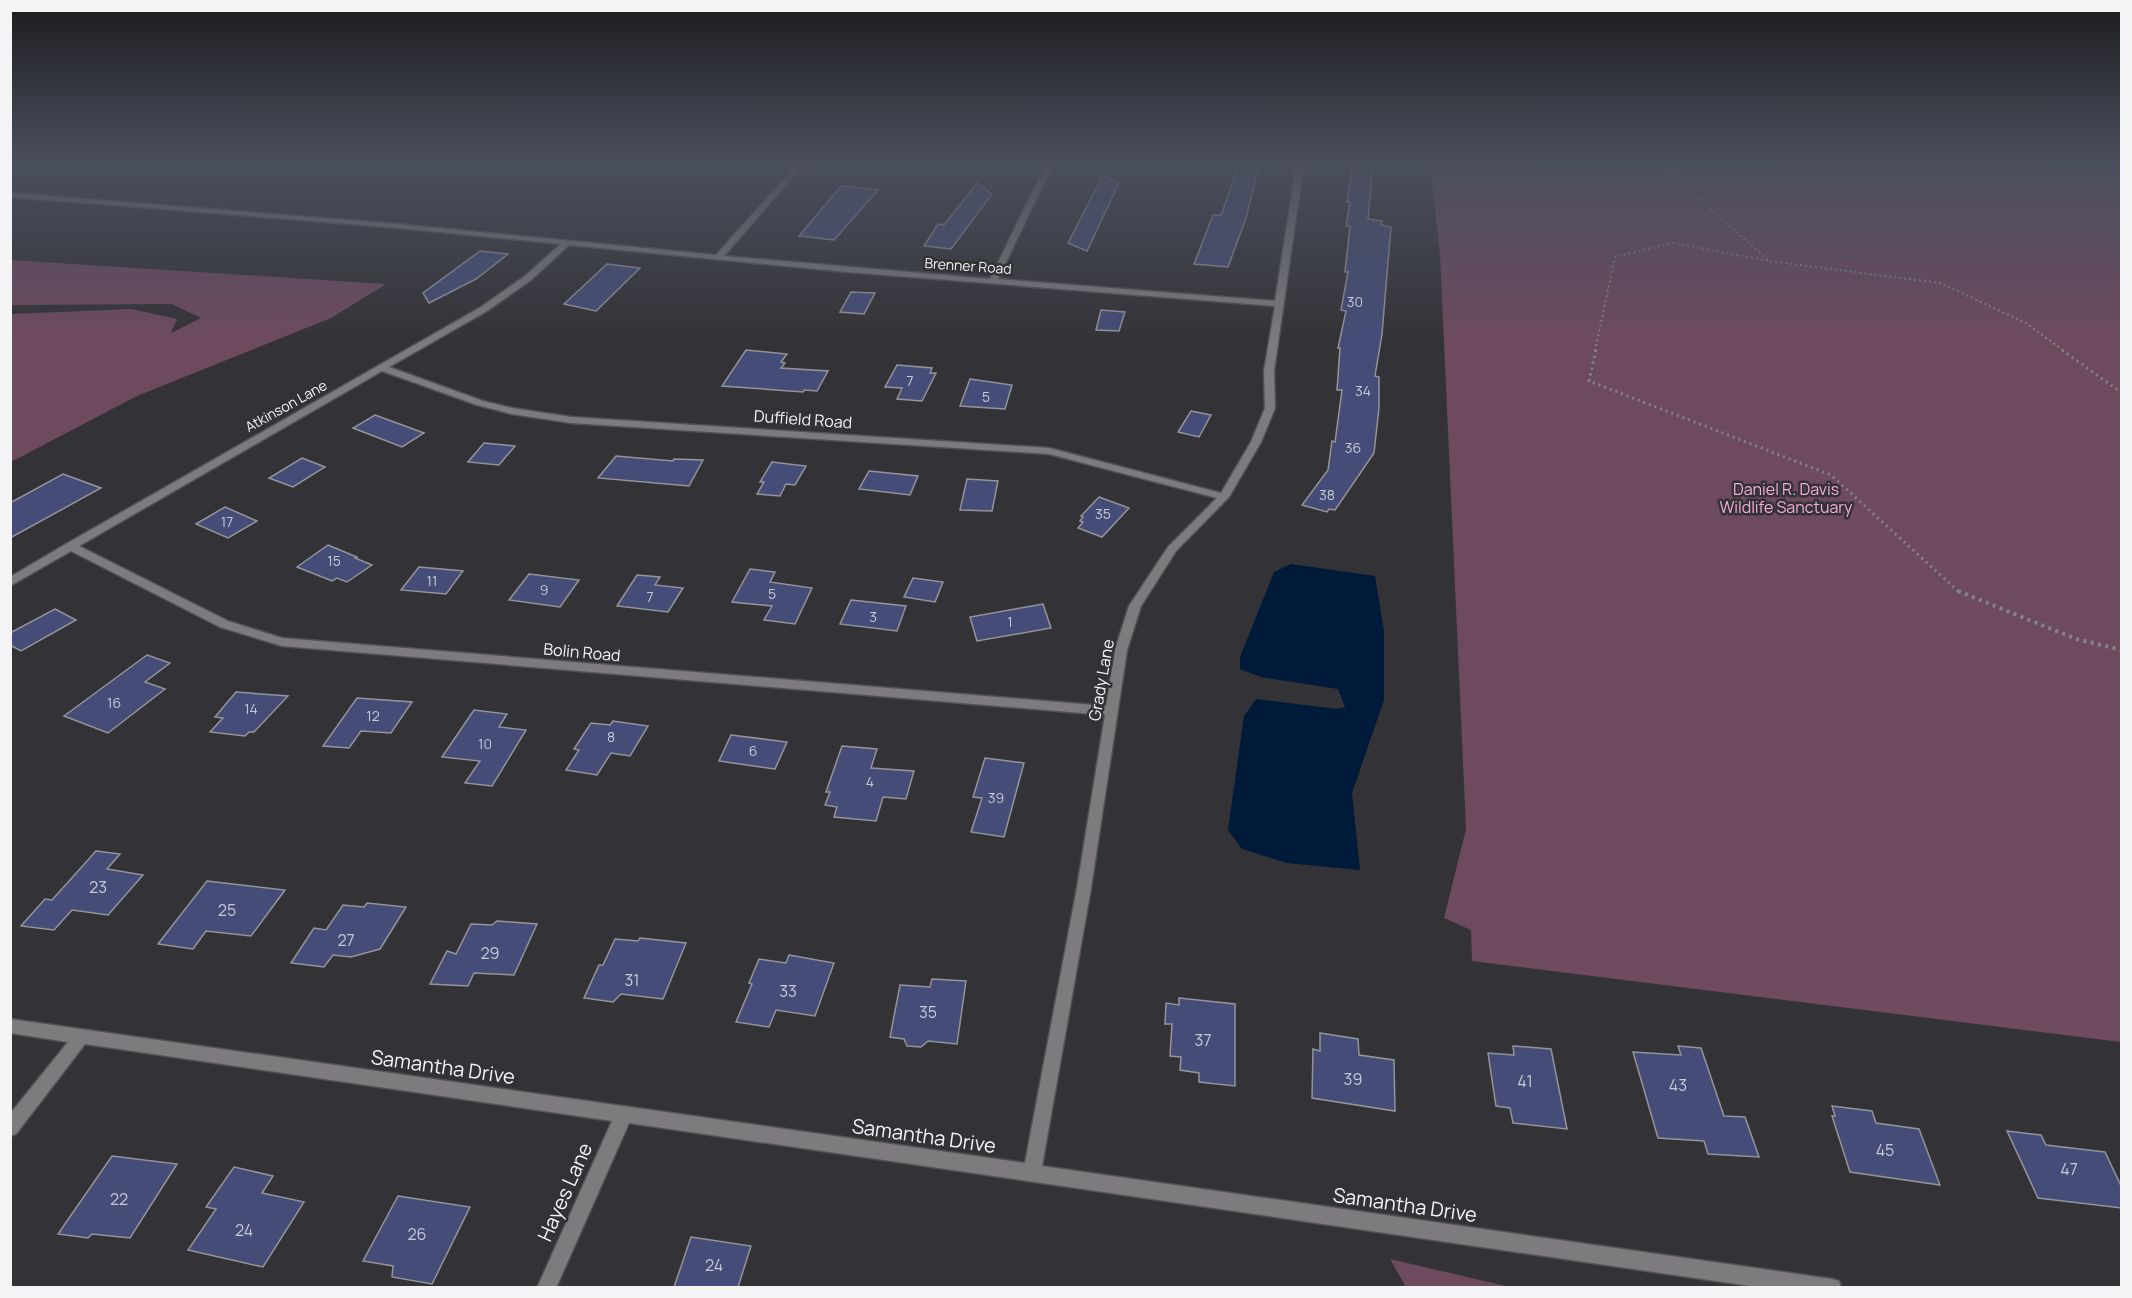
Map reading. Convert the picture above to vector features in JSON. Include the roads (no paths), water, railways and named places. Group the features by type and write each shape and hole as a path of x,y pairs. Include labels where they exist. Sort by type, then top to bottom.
{"street":[{"name":"Brenner Road","path":"357,223 718,257 1279,304"},
{"path":"718,257 749,223"},
{"path":"993,281 1021,223"},
{"name":"Grady Lane","path":"1032,1172 1084,888 1121,650 1136,606 1172,549 1224,497 1256,442 1270,408 1269,371 1292,223"},
{"name":"Atkinson Lane","path":"10,582 484,309 528,278 567,243"},
{"name":"Duffield Road","path":"383,368 480,403 512,411 571,420 1049,451 1224,497"},
{"name":"Bolin Road","path":"70,546 224,624 282,642 1111,711"},
{"name":"Samantha Drive","path":"10,1026 1832,1287"},
{"path":"10,1128 82,1036"},
{"name":"Hayes Lane","path":"546,1287 624,1114"}],"water":[{"path":"1291,564 1375,576 1384,631 1384,700 1352,793 1360,870 1287,863 1242,849 1228,830 1244,716 1256,699 1337,709 1345,707 1338,689 1261,677 1240,669 1240,657 1274,572"}],"park label":[{"name":"Daniel R. Davis Wildlife Sanctuary","path":"1786,498"}]}
